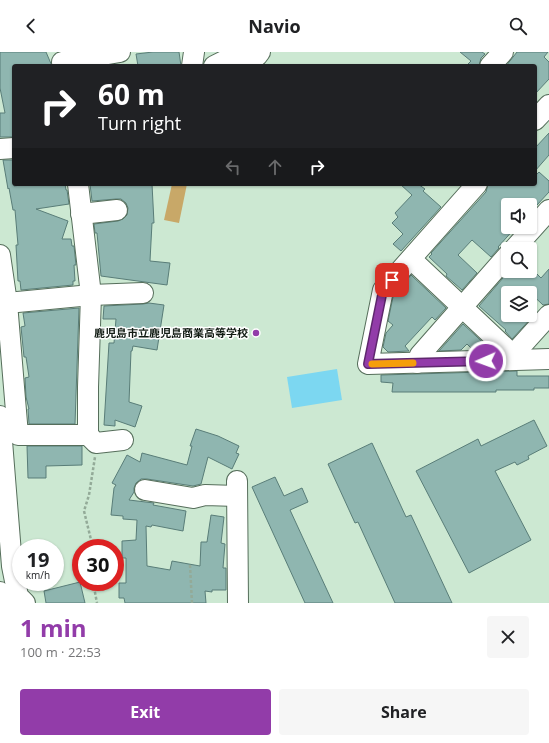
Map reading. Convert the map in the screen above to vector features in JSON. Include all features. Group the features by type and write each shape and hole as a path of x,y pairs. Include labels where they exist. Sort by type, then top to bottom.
{"street":[{"path":"60,60 120,52"},
{"path":"192,64 194,52"},
{"path":"218,64 226,60 257,56 260,52"},
{"path":"492,64 503,52"},
{"path":"537,118 549,105"},
{"path":"0,149 12,148"},
{"path":"78,186 91,295 92,439"},
{"path":"470,187 411,259 383,290 368,364 417,363 513,357 549,359"},
{"path":"81,214 117,210"},
{"path":"520,242 549,210"},
{"path":"0,255 7,303 18,435 122,440"},
{"path":"411,259 513,357"},
{"path":"417,363 420,355 501,263"},
{"path":"7,303 91,295 143,293"},
{"path":"513,357 549,315"},
{"path":"0,416 12,566 18,596 24,603"},
{"path":"145,490 193,498 237,488 238,603"},
{"path":"0,592 7,598 17,603"}],"path":[{"path":"91,539 84,511 93,475 92,439"},
{"path":"190,565 192,603"},
{"path":"95,591 97,603"}],"shaded area":[{"path":"172,186 187,186 179,223 164,220"}],"water":[{"path":"337,369 342,400 292,408 287,377"}],"building":[{"path":"0,52 46,52 51,64 12,64 12,137 0,137 0,113 5,113 0,88"},
{"path":"153,52 179,52 181,64 138,64 136,54"},
{"path":"460,52 482,52 485,54 481,58 480,64 468,64 471,61"},
{"path":"517,52 548,52 544,57 549,62 549,79 537,92 537,64 508,64"},
{"path":"549,133 549,155 537,169 537,146"},
{"path":"3,160 12,160 12,186 65,186 69,204 36,209 68,221 62,239 71,239 72,246 74,246 76,265 74,265 75,281 73,281 73,285 21,290 20,281 18,281 16,245 18,245 15,210 13,210 9,188 8,189"},
{"path":"539,172 549,181 549,192 537,205 537,198 501,198 501,234 510,234 501,242 498,247 499,248 491,257 472,240 458,255 477,273 462,290 446,276 447,274 429,257 486,192 488,186 537,186 537,174"},
{"path":"90,186 152,186 154,223 152,223 150,261 170,263 167,285 101,276 97,233 95,233 94,224 123,219 127,215 128,208 126,203 121,199 92,201"},
{"path":"402,186 421,186 425,189 423,191 441,207 401,251 393,244 403,234 392,223 398,217 395,213 412,195"},
{"path":"549,269 549,304 543,305 537,299 537,286 501,286 501,322 528,322 512,339 505,331 506,330 479,306 503,278 537,278 537,274 541,278"},
{"path":"411,275 446,308 435,320 432,317 405,346 409,351 388,352 383,347 386,333 393,325 388,321 393,297"},
{"path":"149,303 164,305 157,350 133,346 131,351 129,402 142,406 135,427 115,420 115,426 104,425 109,343 114,343 116,319 103,319 104,306"},
{"path":"79,308 75,424 29,424 29,409 26,397 25,378 29,377 26,357 24,357 21,327 25,326 23,313"},
{"path":"463,324 490,349 473,350 467,344 461,350 439,351"},
{"path":"517,371 517,376 549,376 549,388 534,388 534,390 496,390 496,392 392,392 393,383 381,382 381,375"},
{"path":"534,420 547,446 528,456 529,459 517,465 515,462 495,471 531,540 469,573 416,471 478,439 481,446"},
{"path":"196,429 218,436 239,446 236,453 239,454 232,469 208,457 201,484 193,486 141,479 136,483 134,492 129,500 154,503 153,505 186,511 183,531 152,525 151,527 146,526 147,566 170,570 172,561 200,566 201,542 207,542 211,515 224,517 221,543 225,544 223,568 226,568 226,590 212,590 212,592 205,591 206,603 125,603 124,598 119,598 119,591 124,591 124,583 126,583 124,541 136,540 137,520 123,519 123,516 111,515 114,488 116,485 112,483 127,455 140,462 142,453 187,465 192,446 190,446"},
{"path":"372,443 406,517 411,515 452,603 395,603 358,522 355,523 328,464"},
{"path":"27,446 82,446 82,465 46,466 46,478 28,478"},
{"path":"275,477 284,496 302,488 308,502 290,510 333,603 305,603 252,487"},
{"path":"72,584 72,591 82,591 85,603 46,603 44,591 64,591 64,586"}],"slow traffic":[{"path":"372,364 413,363"}],"place":[{"name":"鹿児島市立鹿児島商業高等学校","path":"256,333"}],"route":[{"path":"392,280 383,290 368,364 486,361"}]}
